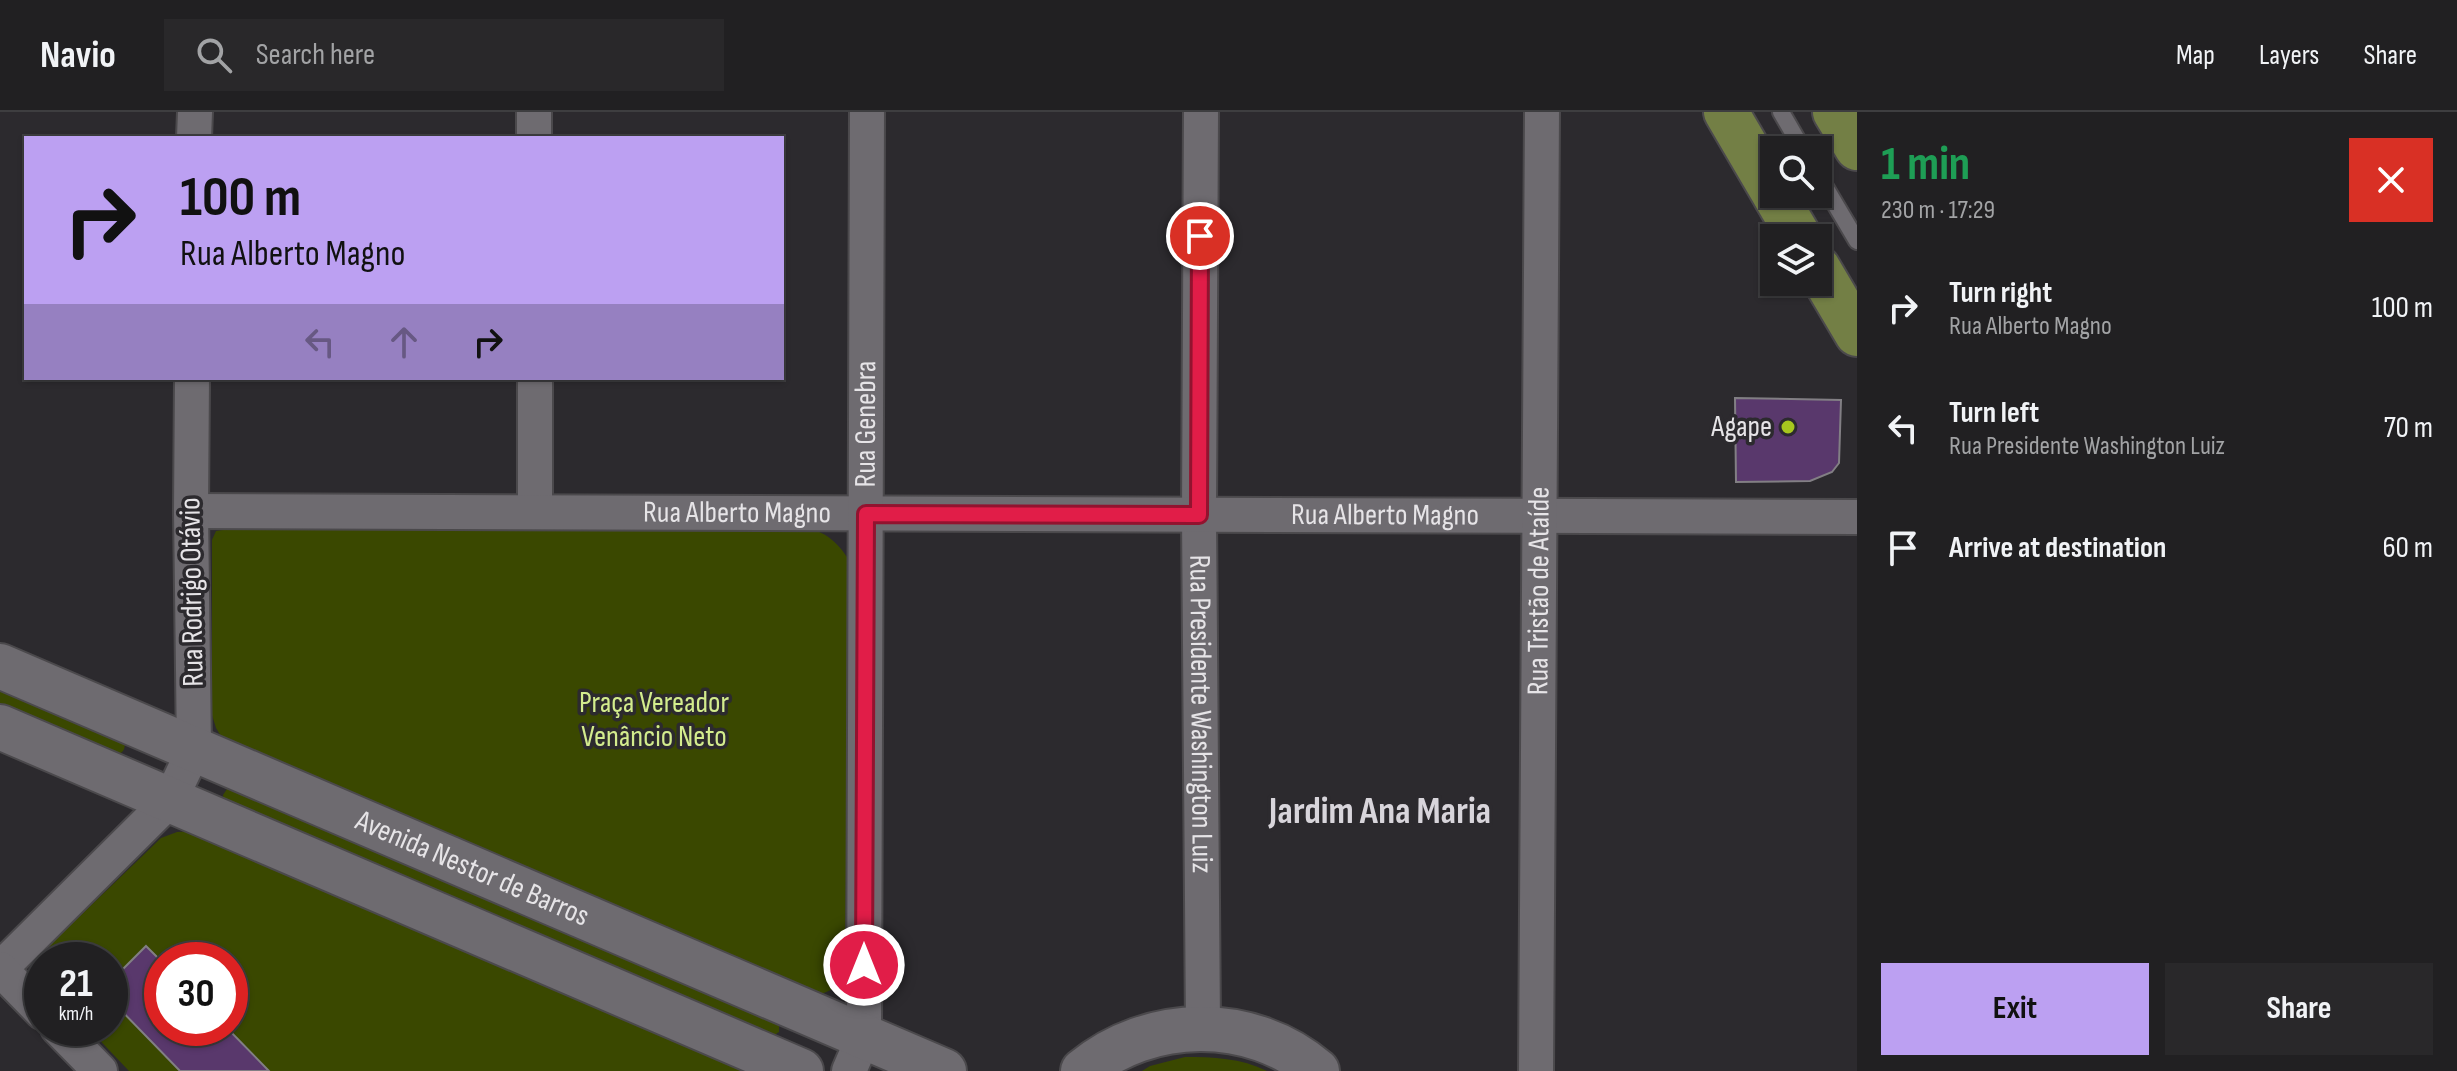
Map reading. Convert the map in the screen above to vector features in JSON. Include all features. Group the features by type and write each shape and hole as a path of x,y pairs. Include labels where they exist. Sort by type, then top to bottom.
{"main road":[{"path":"1726,112 1760,170"},
{"path":"1835,112 1857,148"},
{"path":"1832,292 1857,334"}],"street":[{"path":"194,136 195,112"},
{"path":"534,112 534,136"},
{"name":"Rua Genebra","path":"856,1054 866,514 867,112"},
{"name":"Rua Presidente Washington Luiz","path":"1201,112 1199,515 1203,1028"},
{"name":"Rua Tristão de Ataíde","path":"1536,1071 1542,112"},
{"name":"Rua Rodrigo Otávio","path":"0,969 170,800 194,750 192,380"},
{"path":"535,380 535,512"},
{"name":"Rua Alberto Magno","path":"191,511 1857,517"},
{"name":"Avenida Nestor de Barros","path":"0,666 194,750 856,1054 944,1071"},
{"name":"Avenida Nestor de Barros","path":"0,727 801,1071"},
{"path":"0,969 24,994"},
{"path":"1083,1071 1134,1040 1156,1033 1203,1028 1232,1031 1261,1039 1289,1052 1317,1071"},
{"path":"76,1046 100,1071"}],"lane":[{"path":"1781,112 1795,136"},
{"path":"1832,199 1857,241"}],"green space":[{"name":"Praça Vereador Venâncio Neto","path":"237,528 814,530 830,538 849,560 845,971 838,984 819,994 224,741 212,715 212,540 216,531"},
{"path":"0,684 125,742 124,749 115,756 0,707"},
{"path":"234,787 779,1022 779,1032 771,1037 224,802 223,795 227,789"},
{"path":"193,831 746,1071 129,1071 105,1046 128,1046 128,942 53,942 161,838 177,832"},
{"path":"1185,1057 1237,1061 1267,1071 1142,1071"}],"building":[{"name":"Agape","path":"1735,398 1841,400 1839,463 1832,472 1810,481 1736,482"},
{"path":"144,948 144,1034 128,1018 128,964"},
{"path":"156,1046 245,1046 269,1071 180,1071"}],"place":[{"name":"Agape","path":"1788,427"}],"district":[{"name":"Jardim Ana Maria","path":"1380,811"}],"route":[{"path":"864,965 866,514 1199,515 1200,236"}]}
